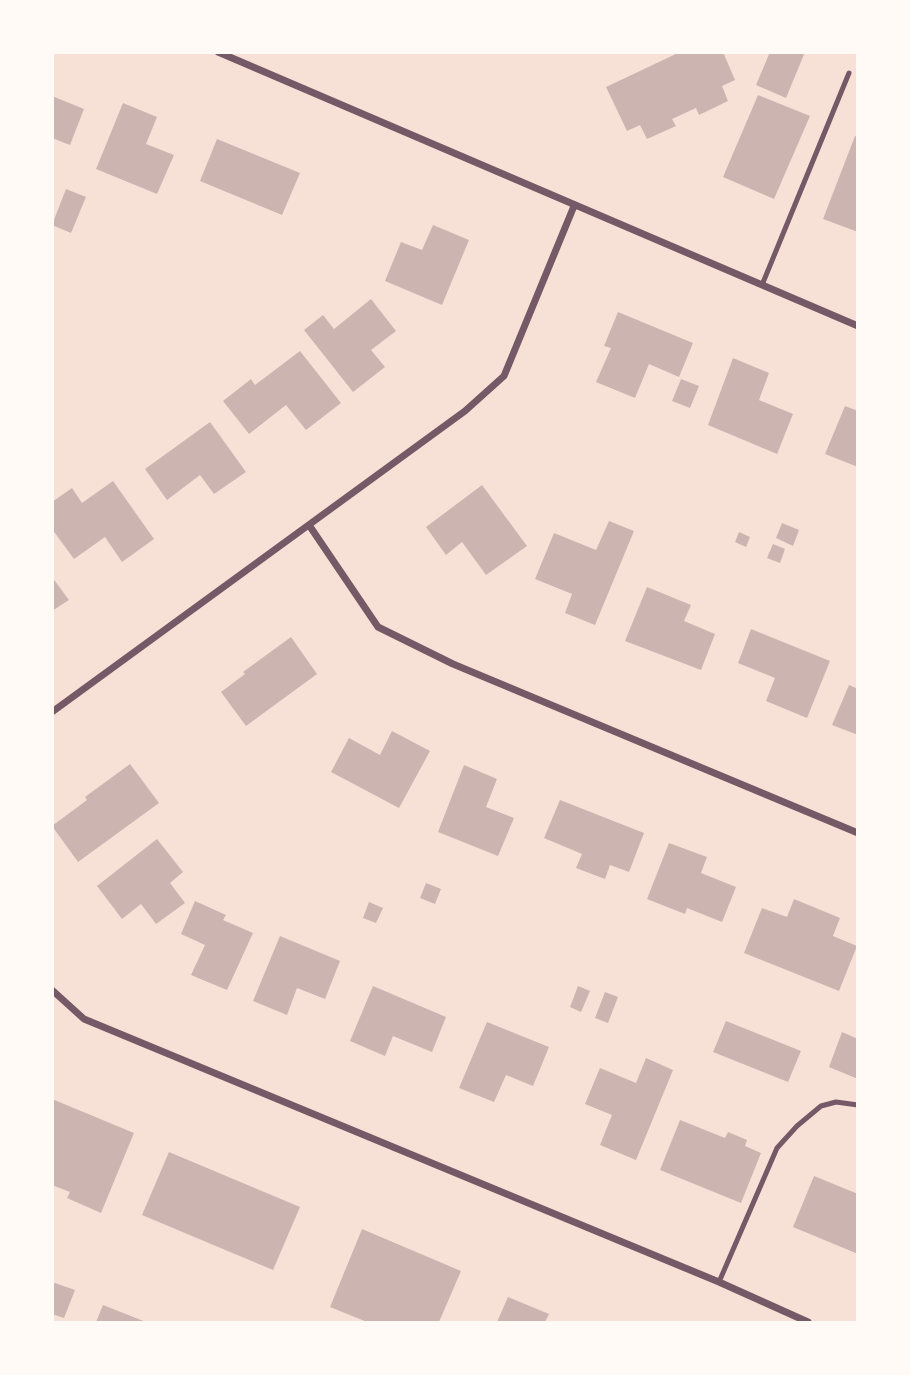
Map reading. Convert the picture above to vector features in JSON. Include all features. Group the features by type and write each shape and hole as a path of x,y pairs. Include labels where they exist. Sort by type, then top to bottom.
{"street":[{"path":"218,52 858,326"},
{"path":"52,712 466,411 504,376 574,206"},
{"path":"309,525 377,628 453,664 858,834"},
{"path":"52,990 84,1019 719,1282 808,1322"}],"lane":[{"path":"762,285 849,73"},
{"path":"719,1282 778,1148 797,1126 821,1106 836,1102 858,1105"}],"building":[{"path":"680,52 723,52 735,80 722,86 728,101 699,115 696,108 672,119 676,126 647,139 640,125 627,131 606,87"},
{"path":"770,52 805,52 786,98 756,85"},
{"path":"758,95 810,116 774,199 723,177"},
{"path":"52,96 84,109 70,145 52,138"},
{"path":"123,103 157,117 146,144 174,155 157,194 96,169"},
{"path":"855,136 858,137 858,232 823,219"},
{"path":"217,139 300,173 282,215 200,181"},
{"path":"66,189 86,197 71,233 52,225"},
{"path":"433,225 469,240 442,305 385,281 401,242 422,250"},
{"path":"371,299 396,331 371,350 385,367 353,392 304,330 323,315 334,329"},
{"path":"618,312 693,343 679,377 649,364 635,398 596,382 611,348 604,346"},
{"path":"300,351 341,403 306,430 286,405 249,434 223,401 251,379 255,385"},
{"path":"733,358 769,373 759,400 793,414 777,454 708,425"},
{"path":"681,379 699,386 690,408 672,401"},
{"path":"845,406 858,411 858,467 825,454"},
{"path":"210,422 246,472 214,494 200,475 167,500 145,469"},
{"path":"113,481 154,539 122,562 105,537 74,559 52,529 52,502 72,488 82,503"},
{"path":"482,485 527,546 486,575 462,542 446,555 426,527"},
{"path":"609,521 634,531 595,625 565,613 572,594 535,579 554,533 596,550"},
{"path":"782,523 799,530 793,546 776,538"},
{"path":"739,532 750,537 746,547 735,542"},
{"path":"773,544 785,549 780,563 767,558"},
{"path":"52,577 69,600 52,611"},
{"path":"647,587 691,605 684,621 715,634 701,670 625,641"},
{"path":"751,629 830,661 807,718 766,701 775,678 738,663"},
{"path":"291,637 317,674 246,726 221,692 245,674 243,672"},
{"path":"849,685 858,689 858,735 832,725"},
{"path":"392,731 430,751 399,808 331,772 349,738 380,755"},
{"path":"130,764 159,803 78,862 52,826 87,800 85,797"},
{"path":"464,765 497,779 486,807 514,818 498,856 438,832"},
{"path":"560,800 644,833 629,872 610,865 605,879 576,868 582,854 544,838"},
{"path":"157,839 183,872 170,883 185,903 156,924 141,904 122,919 97,886"},
{"path":"669,843 707,857 701,873 736,887 722,922 687,908 685,914 647,899"},
{"path":"426,883 441,889 435,904 420,898"},
{"path":"794,899 840,918 833,936 857,946 839,991 744,953 762,908 787,917"},
{"path":"195,901 226,915 223,920 253,933 227,990 191,975 205,945 181,934"},
{"path":"369,902 383,908 376,923 363,918"},
{"path":"280,936 340,961 325,999 297,988 287,1015 253,1001"},
{"path":"373,986 446,1017 432,1052 393,1036 385,1056 350,1041"},
{"path":"578,986 590,991 581,1012 570,1007"},
{"path":"605,992 618,997 608,1023 595,1018"},
{"path":"726,1021 801,1051 788,1082 713,1052"},
{"path":"487,1022 549,1047 533,1086 506,1075 494,1102 459,1088"},
{"path":"842,1032 858,1039 858,1079 829,1067"},
{"path":"646,1058 673,1070 636,1160 600,1145 612,1115 585,1104 600,1068 636,1083"},
{"path":"52,1099 134,1133 101,1213 67,1198 70,1192 52,1185"},
{"path":"680,1120 725,1138 728,1132 747,1140 745,1146 761,1153 741,1203 660,1170"},
{"path":"169,1152 300,1207 273,1270 142,1215"},
{"path":"814,1176 858,1194 858,1254 793,1227"},
{"path":"362,1229 461,1271 439,1322 367,1322 330,1307"},
{"path":"52,1282 75,1290 64,1318 52,1314"},
{"path":"508,1297 549,1314 545,1322 497,1322"},
{"path":"103,1305 146,1322 96,1322"}]}
